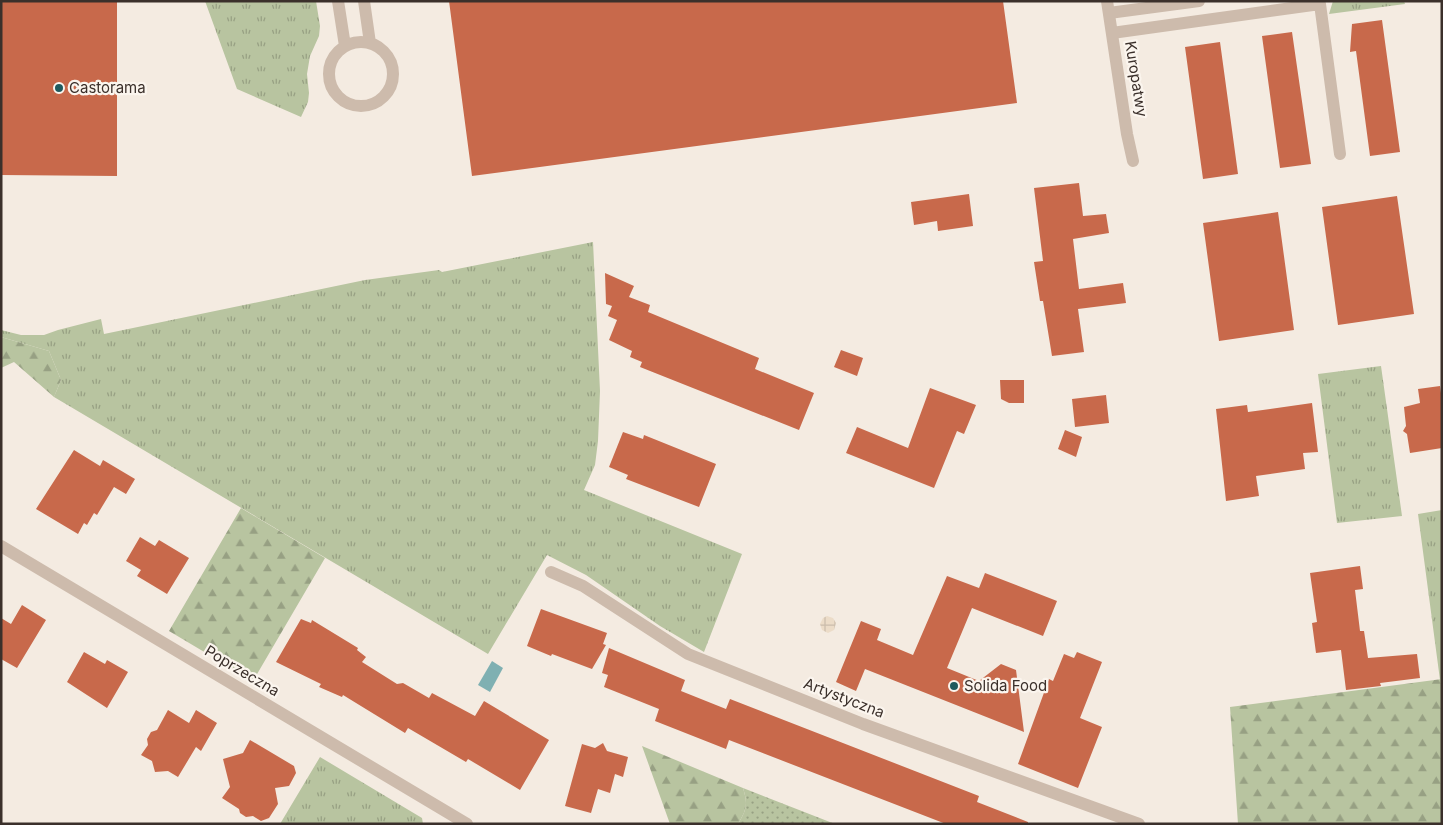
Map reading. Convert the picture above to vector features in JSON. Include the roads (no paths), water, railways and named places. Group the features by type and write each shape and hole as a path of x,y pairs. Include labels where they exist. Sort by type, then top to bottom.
{"street":[{"path":"338,1 345,46"},
{"path":"364,1 370,44"},
{"path":"1108,7 1199,1"},
{"path":"1112,32 1320,4 1340,154"},
{"name":"Kuropatwy","path":"1108,7 1133,161"},
{"path":"356,42 370,44 383,50 389,58 393,68 393,78 386,94 380,100 363,106 348,103 336,94 332,87 330,79 331,65 338,52 345,46 356,42"},
{"name":"Poprzeczna","path":"1,546 467,824"},
{"name":"Artystyczna","path":"550,572 583,586 688,654 863,724 1140,824"}],"water":[{"path":"492,661 503,668 490,692 478,685"}],"place":[{"name":"Castorama","path":"59,88"},
{"name":"Solida Food","path":"954,686"}]}
